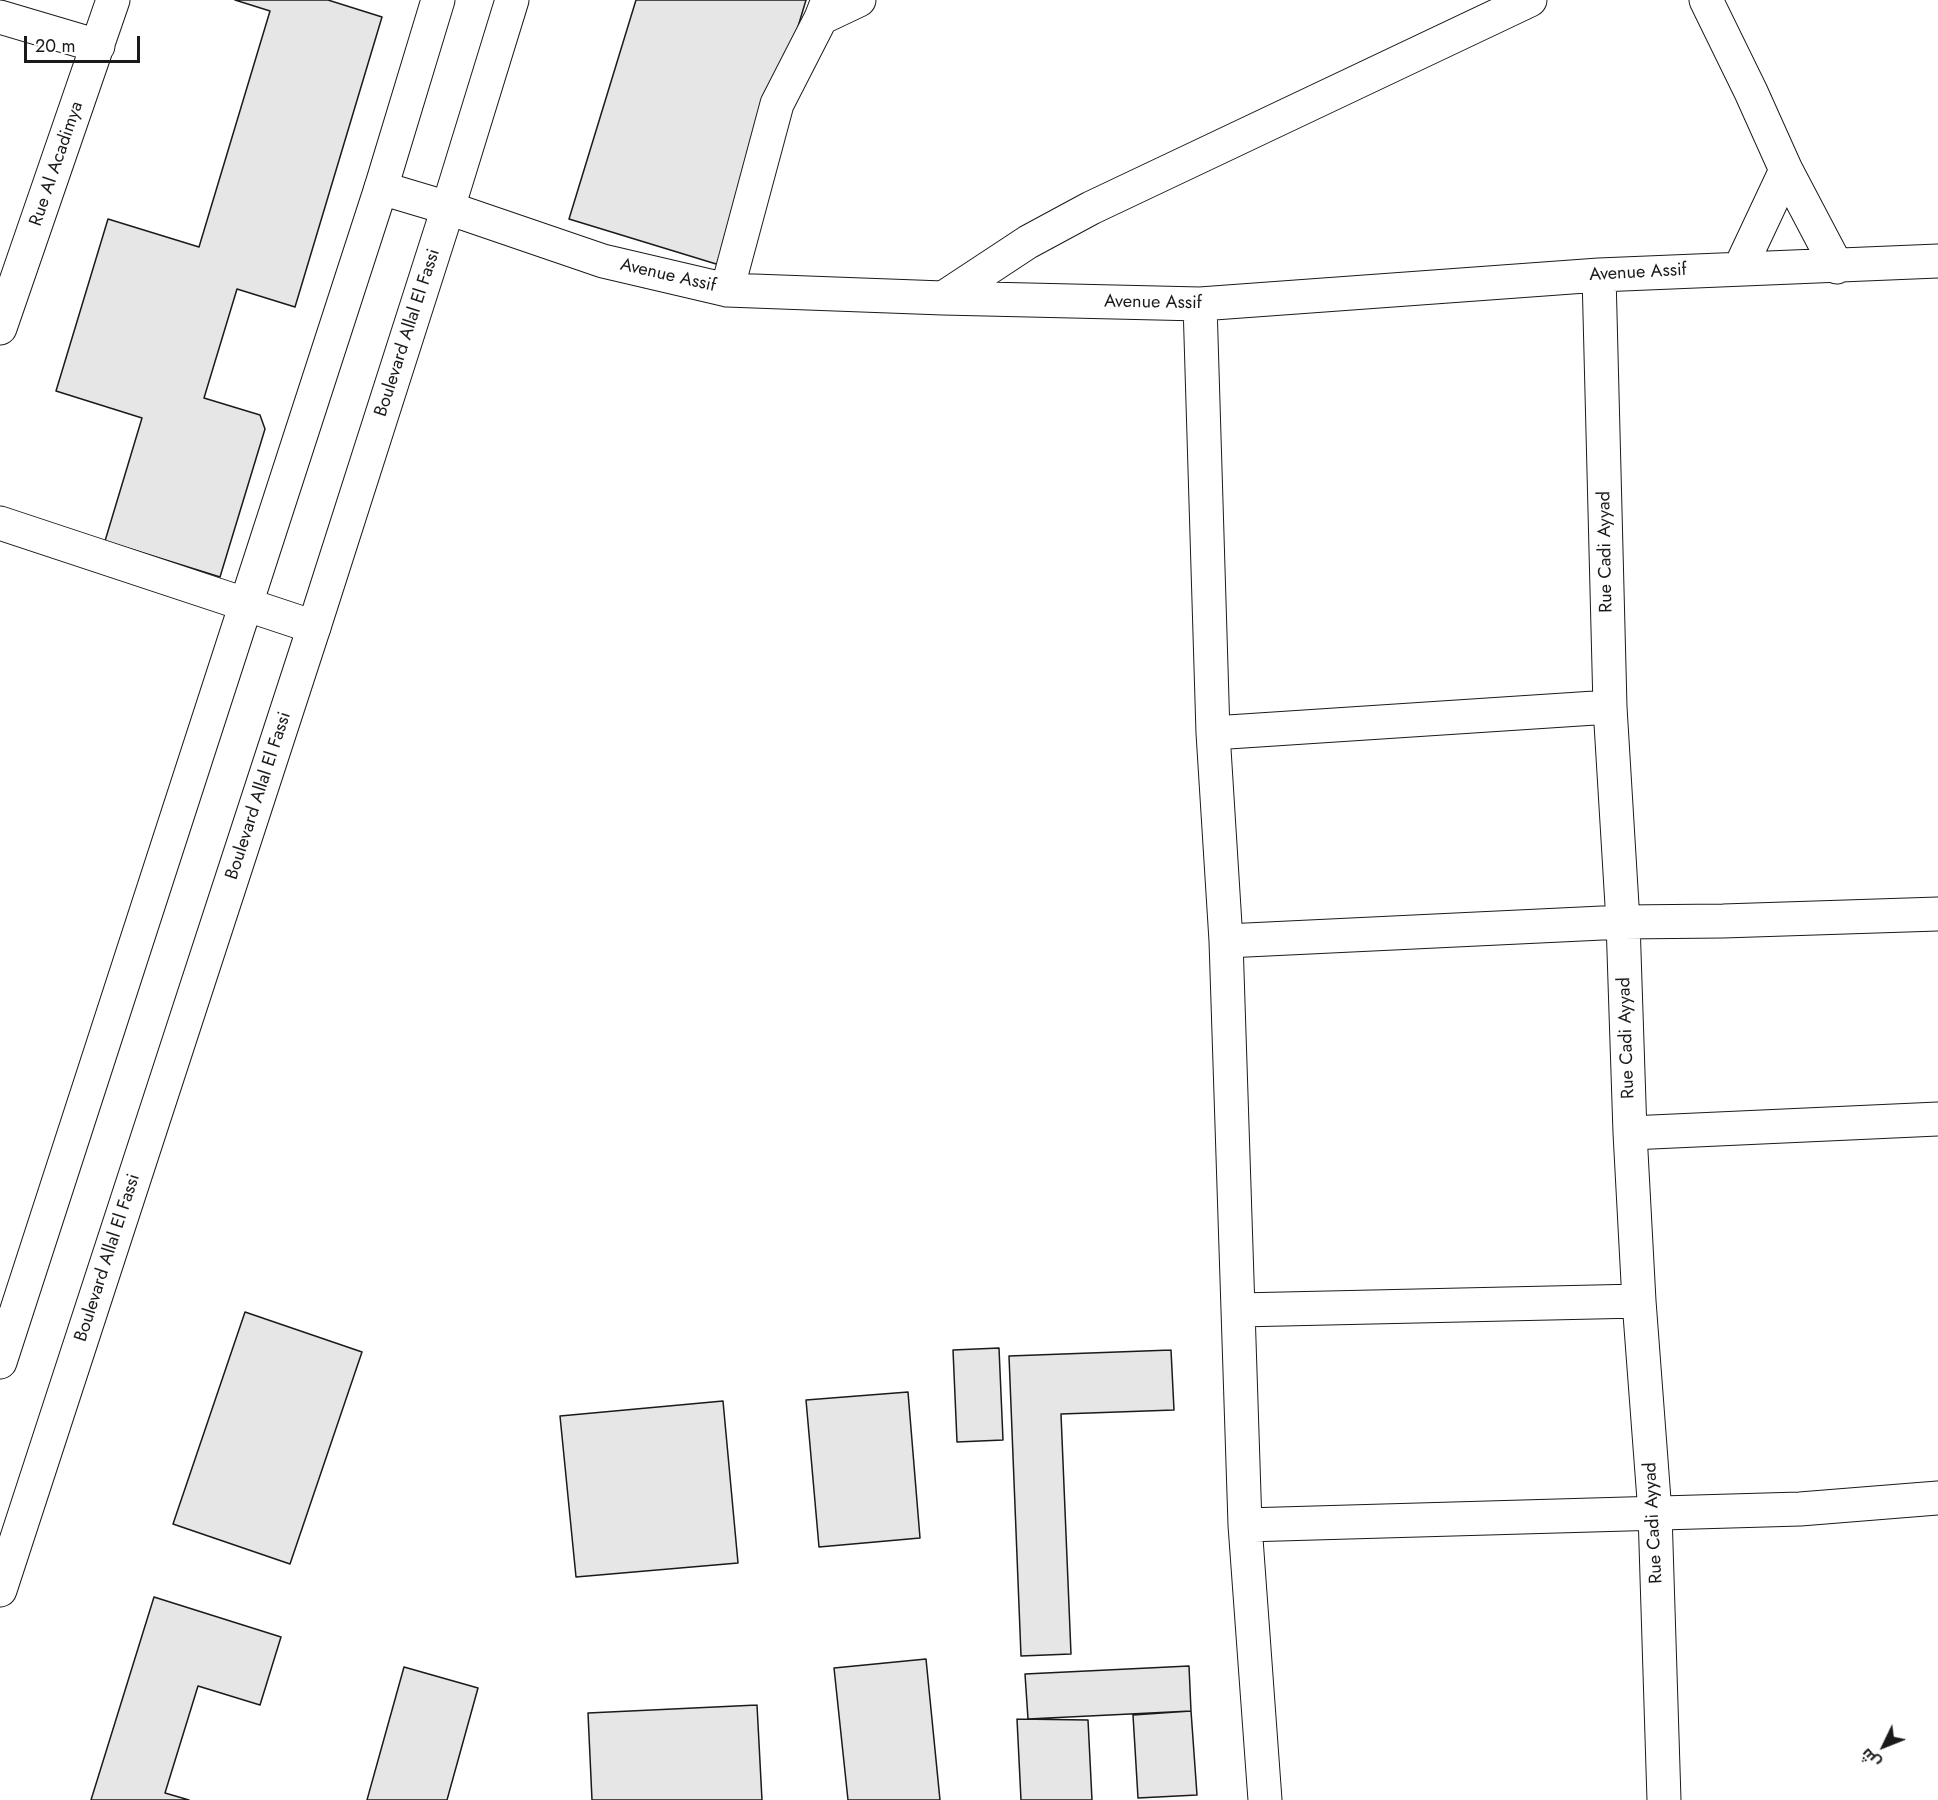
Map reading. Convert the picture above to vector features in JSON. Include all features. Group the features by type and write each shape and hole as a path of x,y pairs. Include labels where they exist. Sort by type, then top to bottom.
{"street":[{"name":"Rue Al Acadimya","path":"0,328 113,0"},
{"path":"0,1362 381,188 438,0"},
{"name":"Boulevard Allal El Fassi","path":"0,1590 314,627 512,0"},
{"path":"727,290 777,104 824,9 859,0"},
{"path":"943,298 1028,242 1091,208 1530,0"},
{"path":"1706,0 1786,170 1837,267"},
{"path":"0,17 98,46"},
{"path":"1740,268 1786,170"},
{"name":"Avenue Assif","path":"381,188 448,208 603,261 727,290 1200,304 1599,275 1740,268 1837,267 1938,261"},
{"name":"Rue Cadi Ayyad","path":"1599,275 1610,707 1623,922 1630,1133 1639,1301 1655,1513 1664,1800"},
{"path":"1200,304 1213,733 1226,941 1245,1525 1265,1800"},
{"path":"0,523 314,627"},
{"path":"1213,733 1610,707"},
{"path":"1226,941 1623,922 1938,914"},
{"path":"1630,1133 1938,1119"},
{"path":"1239,1310 1639,1301"},
{"path":"1245,1525 1800,1509 1938,1498"}],"building":[{"path":"235,0 328,0 382,17 295,307 237,289 204,398 260,415 265,429 220,577 105,541 142,418 56,391 108,219 199,247 270,11"},
{"path":"636,0 806,0 726,267 569,219"},
{"path":"245,1312 362,1352 290,1564 173,1524"},
{"path":"999,1348 1003,1440 957,1442 953,1350"},
{"path":"1171,1350 1174,1410 1061,1414 1071,1654 1021,1656 1009,1356"},
{"path":"908,1392 920,1538 819,1547 806,1400"},
{"path":"723,1401 738,1563 576,1577 560,1416"},
{"path":"154,1597 281,1637 260,1705 198,1686 165,1793 189,1800 91,1800"},
{"path":"926,1659 940,1800 848,1800 834,1668"},
{"path":"1189,1666 1191,1711 1028,1719 1025,1674"},
{"path":"404,1667 478,1688 447,1800 367,1800"},
{"path":"757,1705 762,1800 592,1800 588,1713"},
{"path":"1191,1711 1197,1795 1138,1798 1133,1715"},
{"path":"1017,1719 1088,1720 1092,1800 1021,1800"}]}
